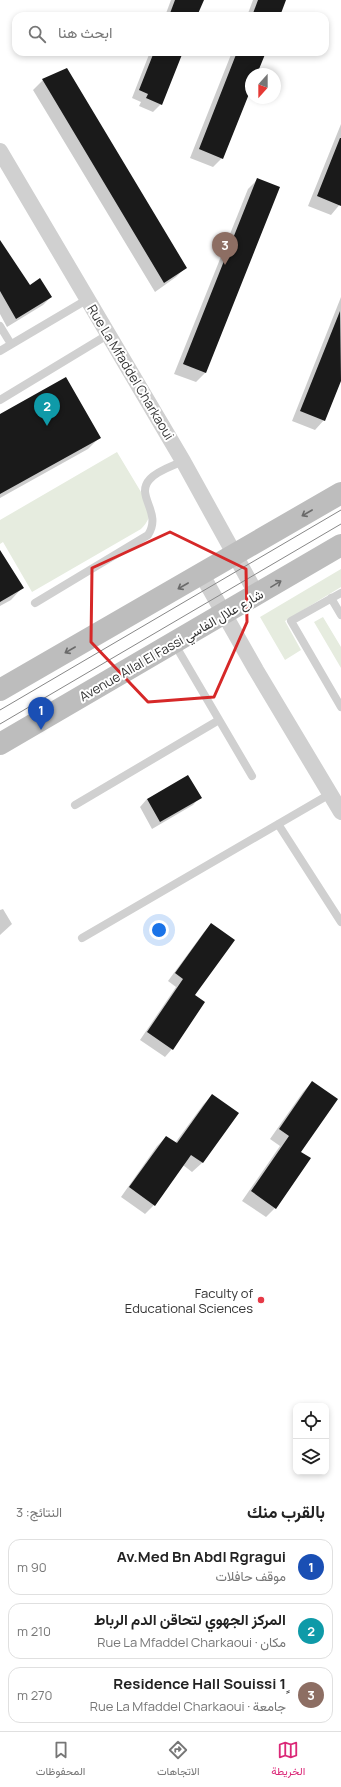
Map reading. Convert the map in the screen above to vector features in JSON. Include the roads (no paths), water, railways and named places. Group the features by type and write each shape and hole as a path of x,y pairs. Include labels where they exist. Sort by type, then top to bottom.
{"street":[{"name":"Rue La Mfaddel Charkaoui","path":"0,151 183,461 236,554 257,595"},
{"path":"0,690 202,575 341,493"},
{"name":"Avenue Allal El Fassi شارع علال الفاسي","path":"0,744 341,545"},
{"path":"202,575 341,812"}],"lane":[{"path":"0,351 88,299"},
{"path":"0,326 11,344"},
{"path":"0,400 109,334"},
{"path":"35,603 148,535 154,522 153,515 146,498 146,485 154,475 183,461"},
{"path":"341,593 291,621 341,707"},
{"path":"331,598 341,615"},
{"path":"174,642 252,776"},
{"path":"75,805 220,720"},
{"path":"82,938 330,794"},
{"path":"278,824 341,922"}],"tram line":[{"path":"0,710 341,510"},
{"path":"0,724 341,524"}],"place":[{"name":"ٍResidence Hall Souissi 1","path":"225,265"},
{"name":"المركز الجهوي لتحاقن الدم الرباط","path":"47,426"},
{"name":"Av.Med Bn Abdl Rgragui","path":"41,730"},
{"name":"Faculty of Educational Sciences","path":"261,1300"}]}
